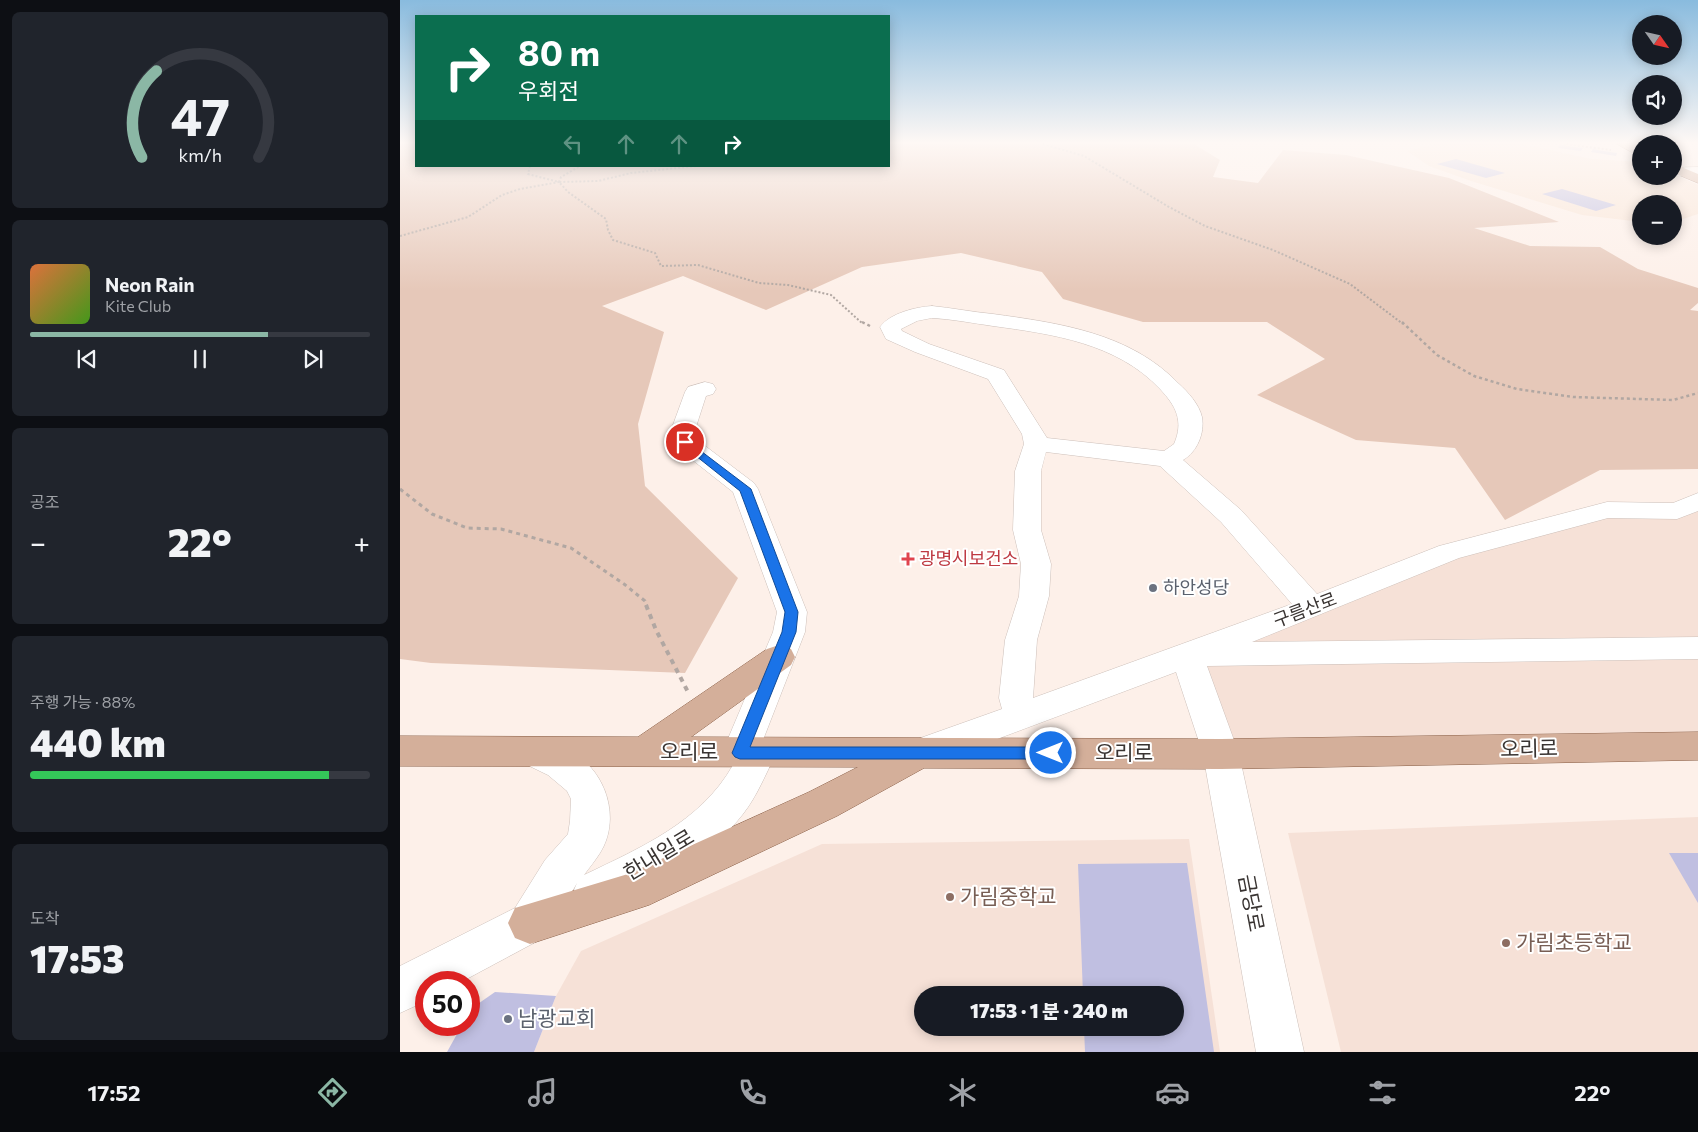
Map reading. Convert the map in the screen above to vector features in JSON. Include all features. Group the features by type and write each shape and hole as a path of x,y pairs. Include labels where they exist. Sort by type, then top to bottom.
{"main road":[{"path":"644,752 779,657"},
{"name":"오리로","path":"400,751 1221,754 1698,746"},
{"path":"530,923 634,891 823,804 919,753"}],"street":[{"path":"1021,716 1016,698 1021,640 1034,596 1036,564 1027,530 1028,471 1036,444 1034,434 996,375 922,348 893,335 890,327 901,320 931,312 1048,327 1102,342 1139,359 1167,382 1187,407 1192,424 1187,446 1180,454 1166,459 1036,444"},
{"name":"한내일로","path":"400,990 672,852 724,808 742,785 749,753 779,657 789,632 792,612 745,489 685,442 682,433 696,392 705,389"},
{"path":"1166,459 1231,516 1312,608"},
{"name":"구름산로","path":"919,753 1187,656 1312,608 1449,552 1607,510 1677,511 1698,501"},
{"path":"1187,656 1698,648"},
{"name":"금당로","path":"1187,656 1221,754 1280,1052"},
{"path":"530,923 560,873 586,841 590,821 590,799 580,780 561,764 534,752"}],"path":[{"path":"400,236 468,217 508,193"},
{"path":"570,193 606,219 608,230 613,240 655,253 661,266 698,264 759,283 788,285 831,295 865,324 893,335"},
{"path":"1146,193 1205,226 1273,250 1350,284 1399,320 1437,355 1474,376 1517,388 1573,397 1672,400 1698,393"},
{"path":"400,489 432,514 467,528 501,530 571,548 624,584 645,601 656,630 699,713"}],"shaded area":[{"path":"400,193 1487,193 1559,222 1474,228 1530,246 1600,247 1638,269 1698,288 1698,303 1690,310 1698,311 1698,469 1600,470 1505,520 1455,448 1356,440 1257,395 1325,359 1267,322 1143,322 1063,299 1042,272 961,253 862,267 766,310 683,276 602,306 664,332 638,424 645,486 738,578 685,673 431,663 400,659"},
{"path":"1510,193 1698,193 1698,214 1682,219 1682,195 1632,195 1632,221 1582,215"},
{"path":"1698,501 1698,746 1221,754 1187,655 1542,526"},
{"name":"가림초등학교","path":"1698,817 1698,1052 1341,1052 1288,833"},
{"name":"가림중학교","path":"1189,839 1220,1052 534,1052 556,996 581,951 822,844"}],"building":[{"path":"1576,193 1616,205 1596,211 1542,194"},
{"path":"1669,853 1698,853 1698,903"},
{"path":"1187,863 1214,1052 1085,1052 1084,1036 1184,1036 1184,986 1083,986 1078,864"},
{"name":"남광교회","path":"495,992 556,996 534,1052 447,1052 456,1036 480,1036 480,1002"}],"place":[{"name":"광명시보건소","path":"908,559"},
{"name":"하안성당","path":"1153,588"},
{"name":"가림중학교","path":"950,897"},
{"name":"가림초등학교","path":"1506,943"},
{"name":"남광교회","path":"508,1019"}],"route":[{"path":"685,442 745,489 792,612 789,632 740,753 1051,753"}]}
